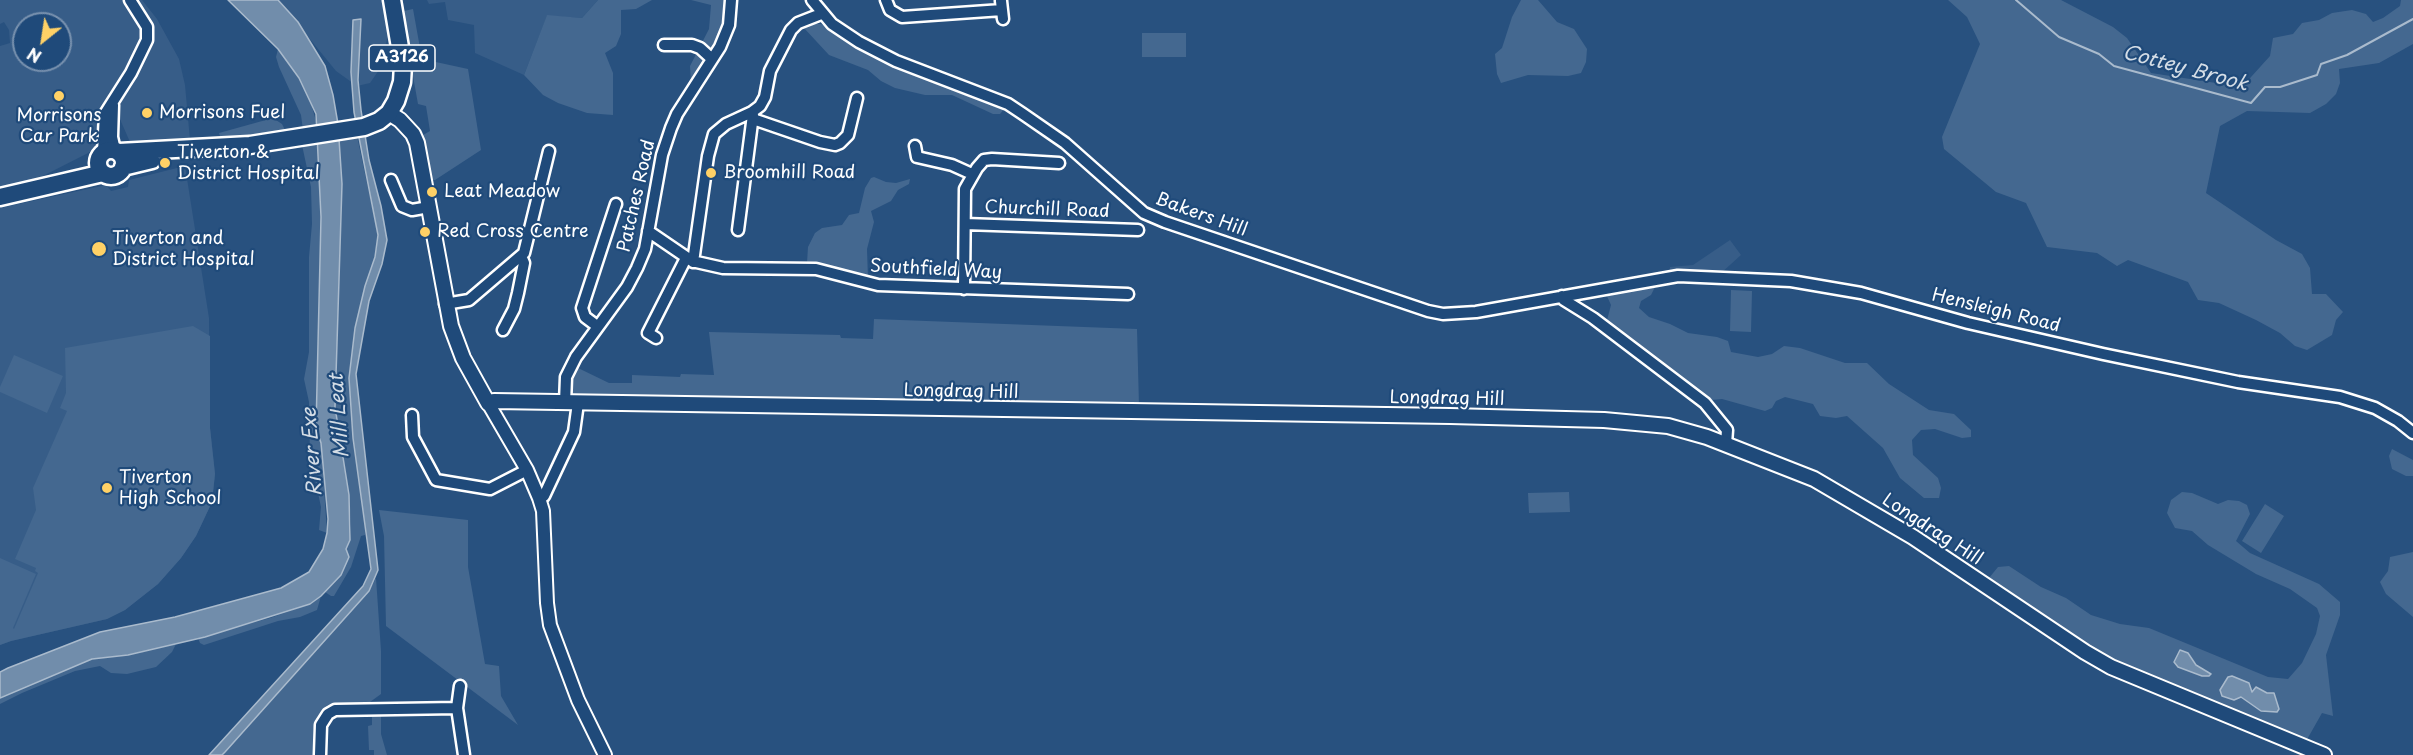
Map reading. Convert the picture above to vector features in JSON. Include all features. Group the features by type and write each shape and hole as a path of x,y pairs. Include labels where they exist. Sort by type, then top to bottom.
{"main road":[{"name":"A3126","path":"388,113 396,101 402,82 403,65 392,0"},
{"path":"0,197 61,182 110,159 273,143 364,127 379,121 388,113 413,134 417,143 445,304 456,344 488,403"},
{"name":"Longdrag Hill","path":"488,403 494,401 1604,420 1668,426 1726,444 1796,471 1868,509 2111,667 2324,755"}],"street":[{"path":"110,159 114,102 143,51 147,39 147,27 130,0"},
{"name":"Patches Road","path":"539,498 544,496 574,432 572,403 566,377 576,357 627,287 638,268 645,249 662,155 670,128 712,59 729,25 732,0"},
{"name":"Bakers Hill","path":"812,0 821,14 845,33 896,61 1008,104 1065,143 1144,213 1166,222 1428,311 1443,314 1476,312 1562,296"},
{"path":"886,0 890,10 902,17 1002,10"},
{"path":"738,230 752,116 763,103 770,71 791,30 798,23 821,14"},
{"path":"671,48 692,45 700,48 712,59"},
{"path":"656,338 648,333 690,260 712,140 717,131 726,123 752,116 820,142 835,145 848,135 859,106"},
{"path":"915,146 917,157 952,165 972,174"},
{"path":"445,304 469,300 521,256 526,246 549,151"},
{"path":"964,289 965,189 972,174 980,164 988,159 1059,163"},
{"path":"391,180 402,206 412,210 429,207"},
{"path":"597,326 585,317 582,308 616,204"},
{"name":"Churchill Road","path":"965,224 1131,227"},
{"name":"Southfield Way","path":"648,231 690,260 738,270 816,269 878,285 1128,294"},
{"path":"503,330 514,309 518,293 524,262 521,256"},
{"name":"Hensleigh Road","path":"1562,296 1678,276 1771,280 1825,286 1861,293 1968,323 2072,348 2238,382 2347,398 2385,414 2413,433"},
{"path":"1562,296 1705,403 1727,430 1726,444"},
{"path":"488,403 527,470 539,498 543,512 550,625 578,700 605,755"},
{"path":"412,415 413,437 436,480 489,489 527,470"},
{"path":"460,686 457,708 465,755"},
{"path":"320,755 321,725 328,714 335,710 457,708"}],"shaded area":[{"path":"0,0 142,0 157,19 179,59 185,85 190,140 130,142 119,117 98,123 96,149 31,182 0,186 0,46 10,43 9,30 4,22 0,24"},
{"path":"228,0 278,0 298,22 325,66 333,95 338,124 342,184 335,407 349,495 350,540 346,549 349,557 341,575 310,604 205,637 128,655 92,659 0,698 0,672 8,668 100,632 175,617 281,588 309,572 323,549 328,519 321,443 316,428 321,217 316,114 299,78 278,49"},
{"path":"278,0 384,0 389,32 379,70 370,83 357,86 336,71"},
{"path":"427,0 598,0 582,18 547,16 524,75 475,53 474,25 448,20 445,2 429,4"},
{"path":"598,0 652,0 636,9 621,10 621,34 616,46 605,53 613,73 613,115 587,113 558,103 543,95 524,75 547,15 582,18"},
{"path":"691,0 730,0 727,22 718,45 691,83 690,66 709,29 711,5"},
{"path":"1521,0 1538,0 1557,22 1574,29 1587,49 1586,62 1581,73 1568,76 1528,75 1501,83 1497,74 1495,54 1502,48 1512,17"},
{"path":"1948,0 2061,0 2113,27 2127,38 2151,73 2242,87 2270,56 2273,38 2293,34 2302,23 2319,20 2332,13 2352,10 2366,14 2373,22 2400,6 2401,0 2413,0 2413,44 2379,63 2339,69 2340,83 2336,94 2326,104 2310,113 2247,111 2220,126 2206,193 2276,240 2302,254 2310,268 2312,294 2326,294 2343,312 2336,320 2332,335 2307,350 2295,346 2280,333 2256,320 2219,303 2198,300 2188,282 2128,260 2117,266 2097,253 2047,247 2026,203 1996,192 1944,149 1942,137 1980,44 1967,17"},
{"path":"413,9 422,59 468,69 481,150 435,180 430,180 423,135 430,131 426,106 418,104 408,29 402,13"},
{"path":"361,19 358,80 361,110 369,160 387,240 382,264 369,301 356,374 378,570 369,591 225,752 222,755 209,755 363,586 371,569 353,438 349,378 355,328 375,257 378,235 354,112 351,72 353,20"},
{"path":"810,24 821,24 827,27 838,36 896,68 1005,108 1000,114 993,114 952,95 925,95 895,88 881,81 868,70 829,55 804,28"},
{"path":"1142,33 1186,33 1186,57 1142,57"},
{"path":"278,49 299,78 310,100 318,128 303,130 301,115 279,67 276,57"},
{"path":"273,118 282,124 286,132 236,139 220,136 219,133"},
{"path":"357,136 378,235 375,257 355,328 349,378 353,438 366,528 351,567 334,596 331,596 325,592 350,540 351,524 349,495 335,407 342,184 338,138"},
{"path":"318,142 321,217 316,428 321,443 327,533 319,530 321,507 310,456 309,402 304,379 309,352 309,257 312,224 311,187 302,145"},
{"name":"Tiverton High School","path":"185,166 209,318 210,428 215,474 212,502 196,536 181,558 158,584 125,610 107,619 0,645 0,208 106,185 111,191 128,187 129,180"},
{"path":"874,177 896,183 910,179 909,184 898,190 891,201 871,211 874,222 867,249 868,279 836,268 807,263 808,247 815,233 822,228 842,225 849,215 859,213 865,188"},
{"path":"1730,240 1741,255 1720,274 1670,274 1670,267 1693,265"},
{"path":"1655,287 1651,295 1641,301 1639,308 1649,317 1688,333 1728,341 1731,352 1758,357 1772,354 1784,346 1800,348 1845,363 1867,363 1889,384 1929,410 1954,414 1971,430 1971,437 1962,438 1935,429 1921,430 1912,440 1913,455 1938,478 1941,488 1939,498 1924,498 1900,478 1883,448 1847,416 1836,418 1820,416 1813,404 1785,397 1776,401 1772,408 1765,411 1722,399 1711,400 1606,324 1611,305 1606,294"},
{"path":"1731,290 1752,291 1751,332 1730,331"},
{"path":"874,319 1137,329 1139,406 568,397 567,388 576,367 609,383 632,383 632,375 680,377 681,374 714,375 709,332 840,335 841,338 873,339"},
{"name":"Tiverton High School","path":"193,326 210,336 210,428 215,474 212,502 196,536 181,558 158,584 125,610 107,619 0,645 0,558 36,574 14,629 38,573 35,571 36,568 15,559 36,510 33,488 67,411 60,408 66,393 65,348"},
{"path":"14,355 63,376 47,413 0,392"},
{"path":"2392,449 2413,460 2413,476 2406,476 2392,469 2389,456"},
{"path":"1569,492 1570,512 1529,513 1528,493"},
{"path":"2182,492 2192,493 2218,504 2228,500 2239,501 2247,505 2250,514 2236,541 2250,553 2319,584 2340,602 2340,615 2326,655 2333,716 2322,713 2305,743 2115,662 2013,598 1989,578 1998,567 2009,566 2091,615 2120,624 2149,628 2268,677 2288,679 2302,663 2316,634 2320,616 2317,608 2290,589 2256,574 2208,545 2192,531 2175,528 2167,513 2171,500"},
{"path":"2265,504 2284,516 2261,553 2242,541"},
{"path":"379,510 468,520 468,567 485,664 499,666 501,696 518,725 386,626 384,536"},
{"path":"2413,552 2413,617 2386,594 2380,582 2388,571 2390,557"},
{"path":"376,578 381,651 381,694 370,702 328,705 322,709 313,730 313,755 222,755 369,591"},
{"path":"321,596 317,610 300,617 278,621 204,645 198,638 270,618 310,604"},
{"path":"176,644 172,652 156,667 127,674 111,673 100,666 75,671 0,704 0,698 92,659 128,655"},
{"path":"2180,650 2188,653 2196,665 2211,674 2202,676 2178,667 2174,662"},
{"path":"2232,676 2249,683 2252,692 2256,687 2267,693 2274,693 2279,709 2277,712 2261,711 2241,697 2234,700 2222,696 2220,690 2228,677"},
{"path":"381,712 381,734 387,755 374,755 374,750 369,750 368,726 372,725 372,713"}],"waterway":[{"name":"Cottey Brook","path":"2016,0 2059,37 2099,54 2114,66 2251,103 2265,87 2280,87 2317,75 2321,64 2347,55 2413,19"}],"place":[{"name":"Morrisons Car Park","path":"59,96"},
{"name":"Morrisons Fuel","path":"147,113"},
{"name":"Tiverton & District Hospital","path":"165,163"},
{"name":"Broomhill Road","path":"711,173"},
{"name":"Leat Meadow","path":"432,192"},
{"name":"Red Cross Centre","path":"425,232"},
{"name":"Tiverton and District Hospital","path":"99,249"},
{"name":"Tiverton High School","path":"107,488"}],"water label":[{"name":"Mill Leat","path":"340,416"},
{"name":"River Exe","path":"313,452"}]}
